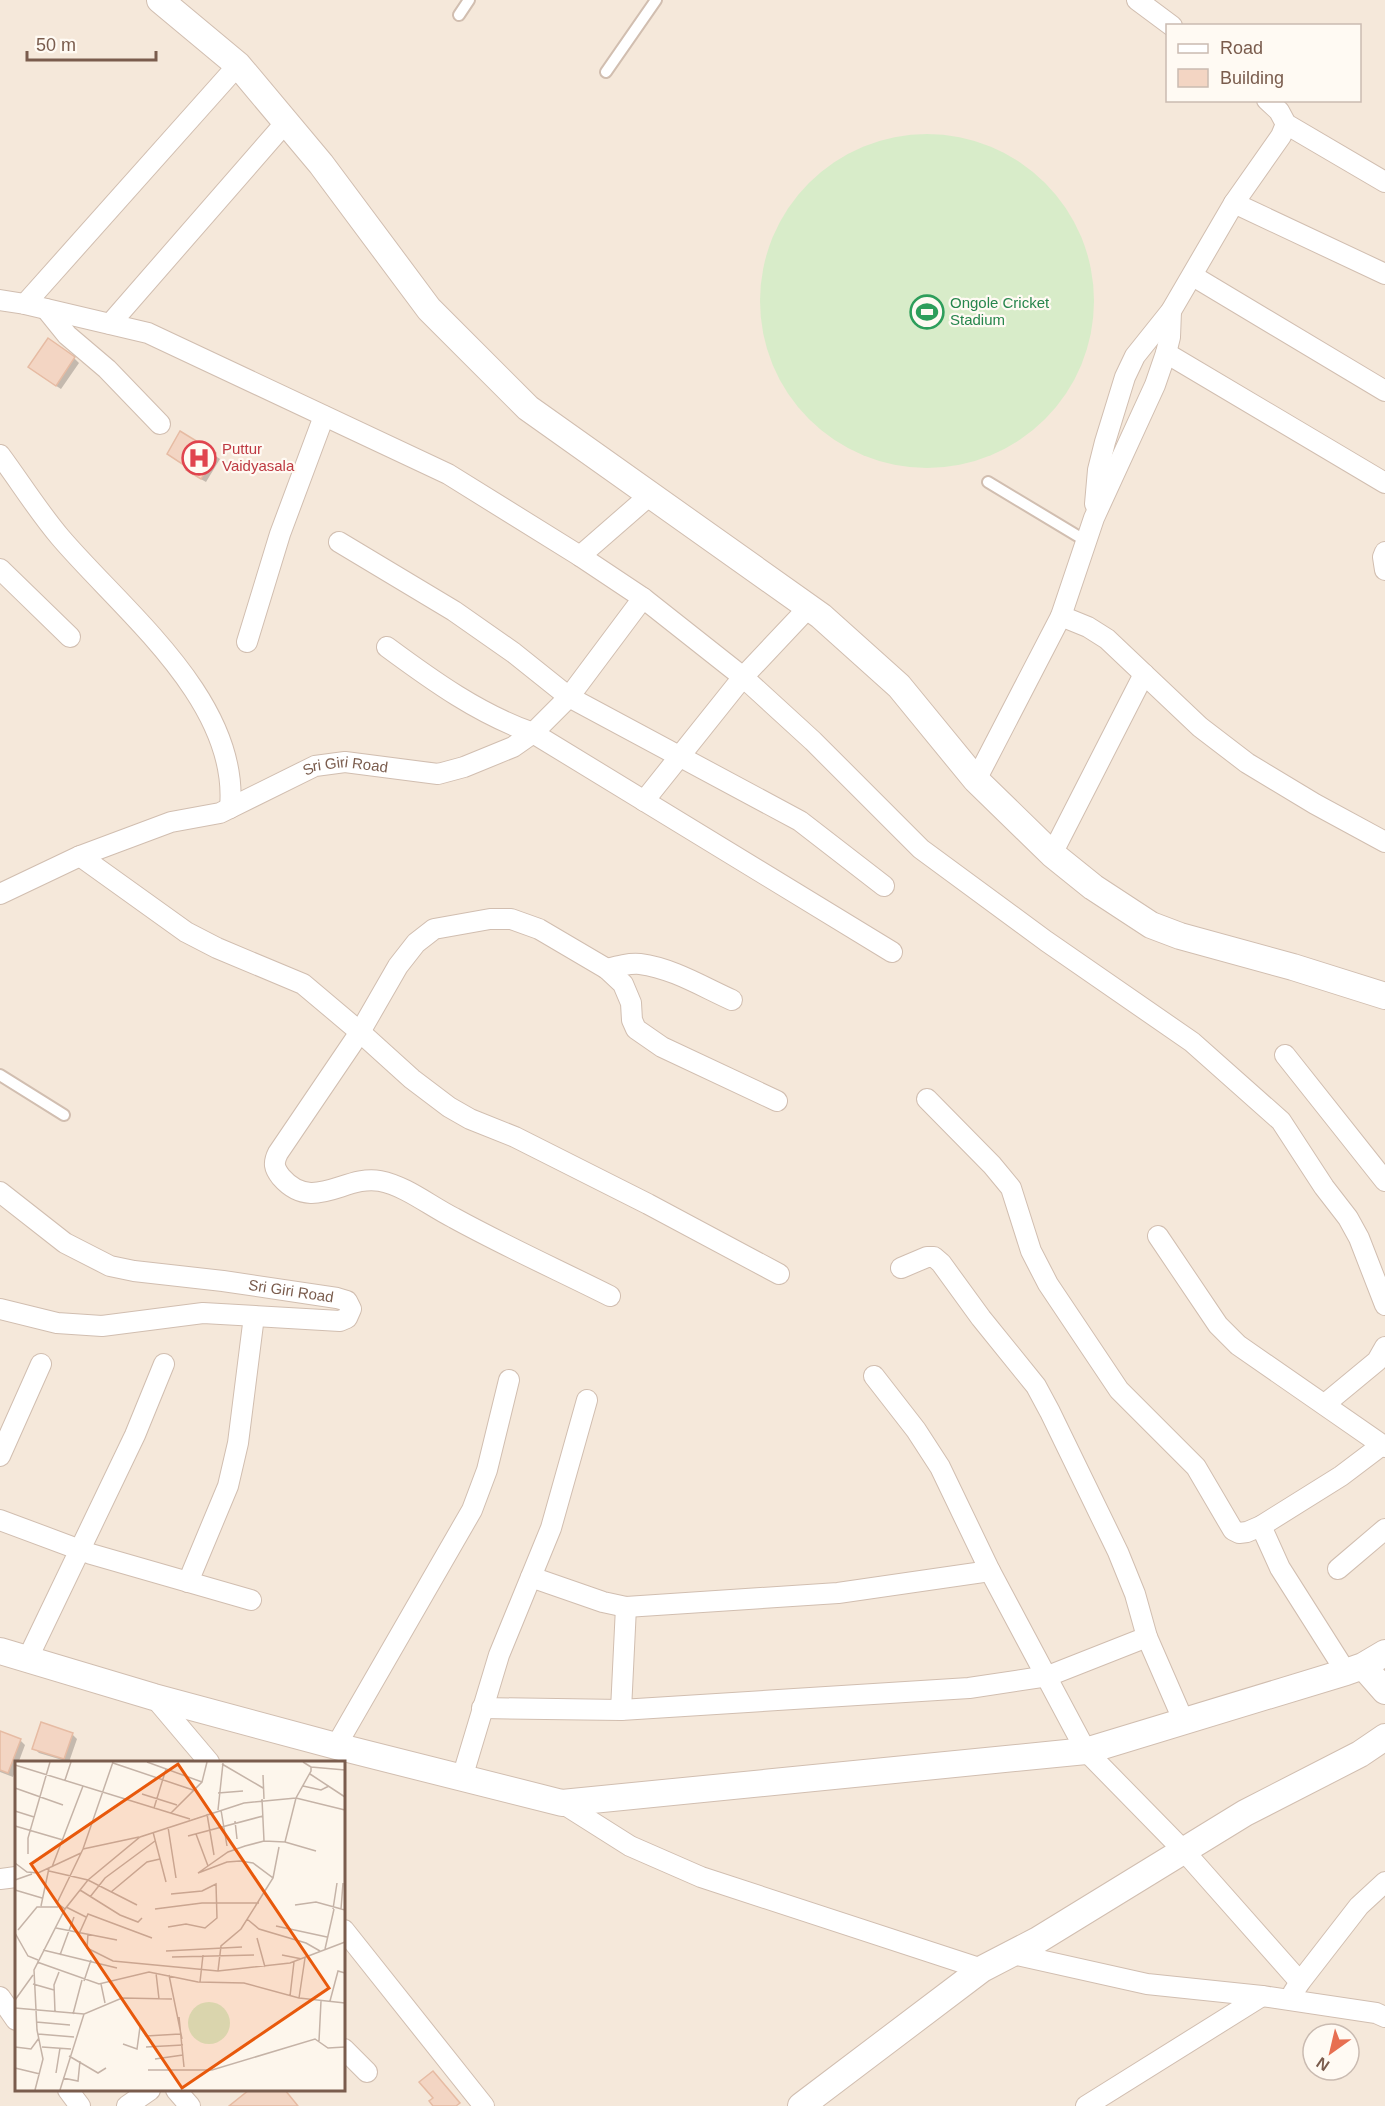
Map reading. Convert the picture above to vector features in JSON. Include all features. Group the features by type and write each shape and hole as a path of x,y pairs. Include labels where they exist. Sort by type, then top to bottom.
{"street":[{"path":"160,0 238,65 321,164 429,309 528,408 809,607 899,686 976,780 1052,854 1093,887 1151,925 1180,936 1293,967 1385,996"},
{"path":"1137,0 1169,24"},
{"path":"25,304 238,65"},
{"path":"1269,102 1279,111 1286,124 1385,182"},
{"path":"110,324 286,122"},
{"path":"1094,518 1098,470 1125,377 1152,333 1171,311 1234,203 1281,136 1286,124"},
{"path":"1234,203 1385,274"},
{"path":"1193,276 1385,391"},
{"path":"0,300 148,333 448,474 580,555 643,598 743,677 813,741 921,849 1046,941 1192,1042 1281,1121 1324,1187 1348,1218 1364,1249 1385,1305"},
{"path":"46,309 67,335 107,369 160,424"},
{"path":"976,780 1061,616 1094,518 1155,385 1170,337 1171,311"},
{"path":"1166,353 1385,483"},
{"path":"248,642 280,534 324,416"},
{"path":"0,455 59,535 99,580 137,616 194,689 223,744 232,790 230,808"},
{"path":"580,555 651,495"},
{"path":"339,542 454,611 514,653 569,697 800,821 884,886"},
{"path":"1385,552 1383,557 1385,570"},
{"path":"0,569 70,637"},
{"name":"Sri Giri Road","path":"0,894 80,856 112,846 171,822 220,813 315,765 345,762 438,774 492,757 513,747 533,733 569,697 643,598"},
{"path":"644,801 743,677 809,607"},
{"path":"1061,616 1088,627 1107,639 1200,728 1247,763 1385,842"},
{"path":"387,647 468,703 513,726 533,733 892,952"},
{"path":"1052,854 1144,674"},
{"path":"80,856 186,932 217,948 303,984 412,1079 449,1107 470,1119 546,1152 779,1274"},
{"path":"610,1296 455,1219 394,1185 377,1180 322,1193 310,1193 285,1182 276,1170 274,1161 278,1152 360,1032 398,966 416,943 434,929 490,918 510,920 539,929 608,969 622,984 631,1003 632,1020 636,1029 644,1036 662,1047 777,1101"},
{"path":"608,969 641,964 665,971 732,1000"},
{"path":"1284,1055 1385,1181"},
{"path":"927,1099 992,1165 1011,1188 1031,1251 1048,1284 1119,1390 1196,1467 1233,1530 1239,1533 1247,1532 1261,1526 1341,1476 1383,1446 1263,1363 1231,1338 1218,1325 1158,1236"},
{"name":"Sri Giri Road","path":"0,1192 65,1243 110,1266 337,1298 347,1301 351,1309 347,1318 340,1321 203,1313 102,1326 57,1323 0,1309"},
{"path":"901,1268 927,1257 934,1257 941,1263 981,1318 1036,1386 1118,1552 1135,1594 1147,1637 1184,1722"},
{"path":"188,1582 228,1486 238,1443 254,1317"},
{"path":"1325,1404 1377,1361 1385,1347"},
{"path":"0,1456 41,1364"},
{"path":"27,1660 135,1435 164,1364"},
{"path":"874,1376 916,1430 940,1467 990,1570 1086,1751 1185,1851 1300,1982"},
{"path":"336,1746 472,1510 487,1470 509,1380"},
{"path":"462,1778 499,1655 551,1528 587,1400"},
{"path":"0,1520 80,1550 251,1600"},
{"path":"1261,1526 1280,1568 1354,1669 1385,1691"},
{"path":"1338,1569 1385,1529"},
{"path":"531,1577 603,1602 626,1607 838,1593 990,1570"},
{"path":"621,1710 626,1607"},
{"path":"482,1708 621,1710 969,1688 1048,1676 1147,1637"},
{"path":"0,1651 154,1697 562,1803 630,1846 701,1877 982,1969"},
{"path":"562,1803 1086,1751 1354,1669 1385,1653"},
{"path":"154,1697 208,1761"},
{"path":"801,2106 982,1969 1013,1954 1245,1813 1360,1754 1385,1737"},
{"path":"1289,2000 1300,1982 1359,1906 1385,1882"},
{"path":"345,1931 484,2106"},
{"path":"1013,1954 1147,1984 1262,1996 1376,2013 1385,2017"},
{"path":"1086,2106 1262,1996"},
{"path":"0,1998 15,2019"},
{"path":"345,2050 367,2072"},
{"path":"69,2091 80,2106"},
{"path":"127,2106 149,2091"},
{"path":"177,2091 189,2106"}],"lane":[{"path":"459,15 469,0"},
{"path":"606,72 656,0"},
{"path":"988,482 1086,542"},
{"path":"0,1076 64,1115"}],"shaded area":[{"path":"0,0 1385,0 1385,2106 0,2106"}],"green space":[{"name":"Ongole Cricket Stadium","path":"927,134 960,137 991,147 1020,162 1045,183 1066,208 1081,237 1091,268 1094,301 1091,334 1081,365 1066,394 1045,419 1020,440 991,455 960,465 927,468 894,465 863,455 834,440 809,419 788,394 773,365 763,334 760,301 763,268 773,237 788,208 809,183 834,162 863,147 894,137"}],"building":[{"path":"48,338 75,357 56,386 28,367"},
{"path":"180,431 216,453 201,479 167,454"},
{"path":"41,1722 73,1733 64,1759 32,1749"},
{"path":"0,1731 21,1739 8,1773 0,1770"},
{"path":"433,2071 460,2103 456,2106 433,2106 429,2101 433,2098 419,2082"},
{"path":"248,2091 286,2091 298,2106 229,2106"}],"place":[{"name":"Ongole Cricket Stadium","path":"927,312"},
{"name":"Puttur Vaidyasala","path":"199,458"}]}
